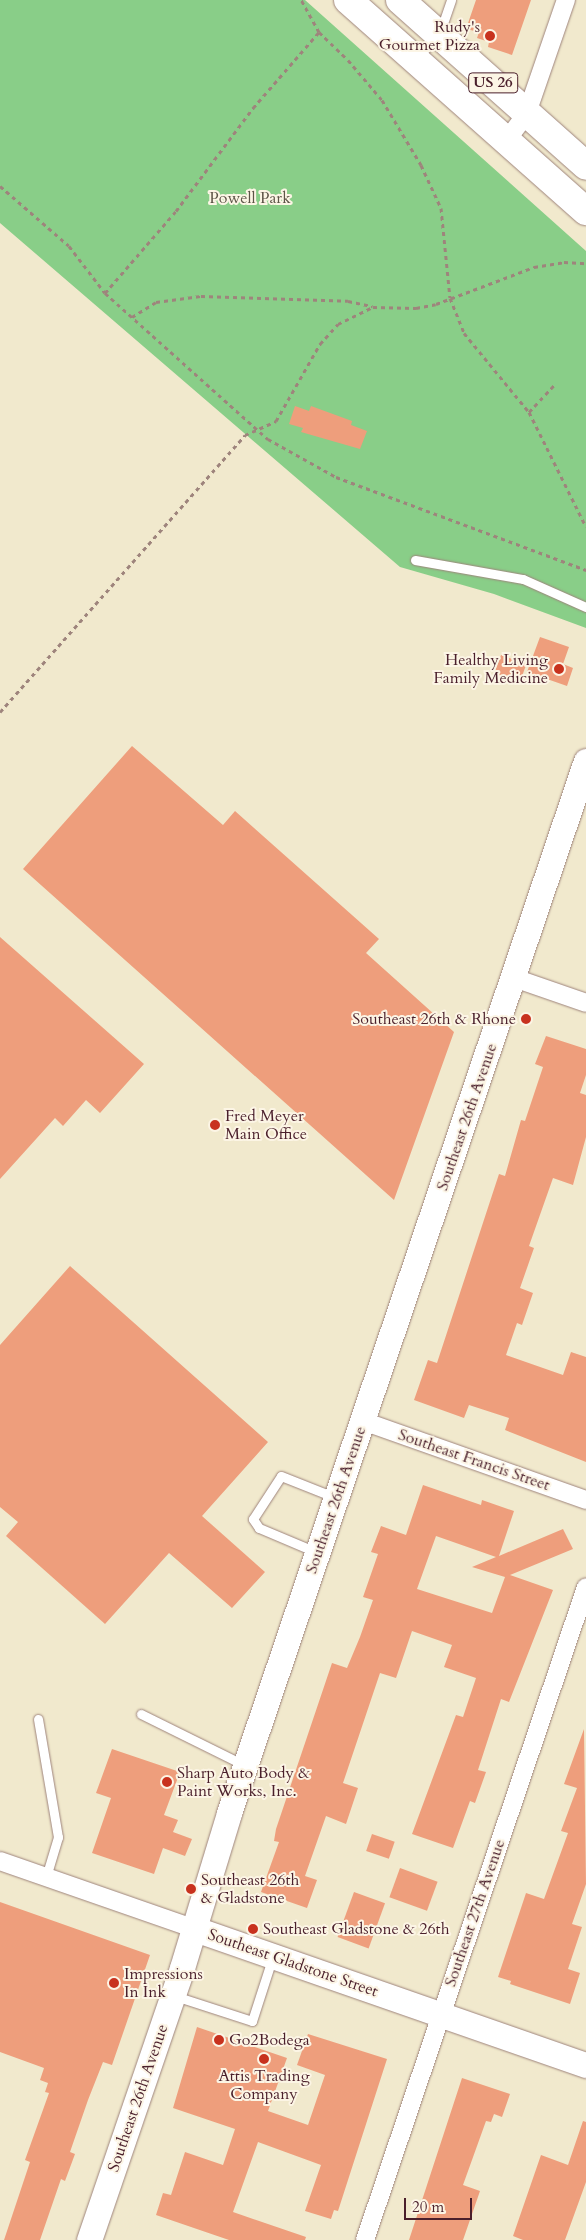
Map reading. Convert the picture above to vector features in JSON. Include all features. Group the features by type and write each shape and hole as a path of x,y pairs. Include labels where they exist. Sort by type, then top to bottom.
{"main road":[{"name":"US 26","path":"348,0 586,211"},
{"name":"US 26","path":"400,0 586,166"}],"street":[{"path":"506,141 527,113 566,0"},
{"name":"Southeast 26th Avenue","path":"90,2240 195,1929 245,1766 514,978 586,761"},
{"path":"514,978 586,1004"},
{"name":"Southeast Francis Street","path":"363,1421 586,1500"},
{"name":"Southeast 27th Avenue","path":"365,2240 586,1587"},
{"name":"Southeast Gladstone Street","path":"0,1861 586,2065"}],"lane":[{"path":"414,60 439,35 451,0"},
{"path":"415,560 523,579 586,607"},
{"path":"318,1553 259,1528 252,1519 281,1476 336,1498"},
{"path":"141,1714 245,1766"},
{"path":"38,1718 58,1837 46,1878"},
{"path":"173,1995 252,2021 273,1956"}],"path":[{"path":"301,0 319,32 348,60 382,100 421,165 441,208 450,298 464,333 529,412 586,527"},
{"path":"105,293 176,211 253,108 319,32"},
{"path":"0,186 69,246 105,293 257,430 336,477 586,570"},
{"path":"132,317 156,302 201,296 348,301 373,307 416,308 450,298 534,267 564,262 586,263"},
{"path":"0,712 245,435 276,421 329,332 373,307"},
{"path":"529,412 554,385"}],"green space":[{"name":"Powell Park","path":"0,0 305,0 586,251 586,628 494,594 400,567 0,223"}],"building":[{"path":"476,0 531,0 512,55 488,47 489,42 477,38 479,32 466,29"},
{"path":"295,406 309,411 311,406 352,421 351,425 367,431 360,449 301,432 303,428 289,424"},
{"path":"540,637 569,647 563,664 573,668 567,686 527,672"},
{"path":"501,655 526,664 520,682 495,673"},
{"path":"132,746 223,825 235,811 379,939 366,953 454,1032 394,1200 23,869"},
{"path":"0,937 144,1064 100,1113 86,1100 63,1126 55,1118 0,1179"},
{"path":"546,1036 586,1049 586,1075 580,1093 586,1095 586,1137 573,1185 553,1178 529,1246 534,1248 520,1288 533,1293 522,1325 517,1323 506,1355 563,1375 571,1352 586,1357 586,1462 505,1430 509,1418 469,1405 464,1418 414,1400 428,1360 437,1363 499,1174 505,1176 521,1120 525,1121 543,1067 535,1064"},
{"path":"70,1266 268,1442 202,1516 265,1572 232,1608 169,1553 105,1624 6,1536 18,1522 0,1507 0,1345"},
{"path":"423,1485 481,1505 482,1500 514,1511 499,1556 563,1529 573,1549 510,1575 553,1590 509,1702 501,1699 478,1770 486,1772 475,1803 470,1801 453,1848 412,1834 456,1715 463,1717 476,1678 444,1667 452,1645 412,1631 396,1678 380,1673 343,1783 358,1788 346,1824 326,1816 305,1876 317,1880 307,1908 261,1892 279,1842 274,1841 276,1829 332,1663 347,1668 373,1600 363,1597 378,1554 371,1552 381,1526 406,1535","holes":["436,1536 496,1557 472,1567 505,1577 492,1613 417,1589"]},
{"path":"584,1729 586,1884 572,1924 582,1927 568,1969 580,1973 570,2004 510,1984 511,1981 498,1977 526,1893 544,1899 568,1833 561,1831 577,1788 564,1784"},
{"path":"112,1749 180,1772 164,1815 178,1820 173,1832 192,1839 185,1856 163,1848 154,1874 92,1853 111,1798 96,1793"},
{"path":"372,1834 395,1842 389,1859 366,1851"},
{"path":"400,1868 438,1882 427,1911 389,1897"},
{"path":"354,1892 385,1903 369,1948 338,1937"},
{"path":"0,1902 150,1955 112,2065 103,2062 88,2100 70,2152 75,2154 65,2181 61,2179 40,2240 4,2240 30,2162 25,2160 49,2093 45,2092 48,2083 40,2080 44,2068 0,2052"},
{"path":"197,2027 287,2058 268,2111 308,2125 325,2075 297,2065 308,2034 387,2059 338,2211 334,2210 331,2219 305,2211 321,2165 258,2142 233,2212 306,2237 305,2240 229,2240 156,2215 163,2193 171,2195 185,2152 223,2165 235,2129 173,2108"},
{"path":"462,2078 510,2094 502,2117 494,2114 491,2122 486,2121 463,2185 480,2191 463,2240 409,2240"},
{"path":"583,2121 586,2122 586,2182 565,2240 523,2240 513,2236 541,2155 568,2165"}],"place":[{"name":"Rudy's Gourmet Pizza","path":"490,36"},
{"name":"Healthy Living Family Medicine","path":"559,669"},
{"name":"Southeast 26th & Rhone","path":"526,1019"},
{"name":"Fred Meyer Main Office","path":"215,1125"},
{"name":"Sharp Auto Body & Paint Works, Inc.","path":"167,1782"},
{"name":"Southeast 26th & Gladstone","path":"191,1889"},
{"name":"Southeast Gladstone & 26th","path":"253,1929"},
{"name":"Impressions In Ink","path":"114,1983"},
{"name":"Go2Bodega","path":"219,2040"},
{"name":"Attis Trading Company","path":"264,2059"}]}
